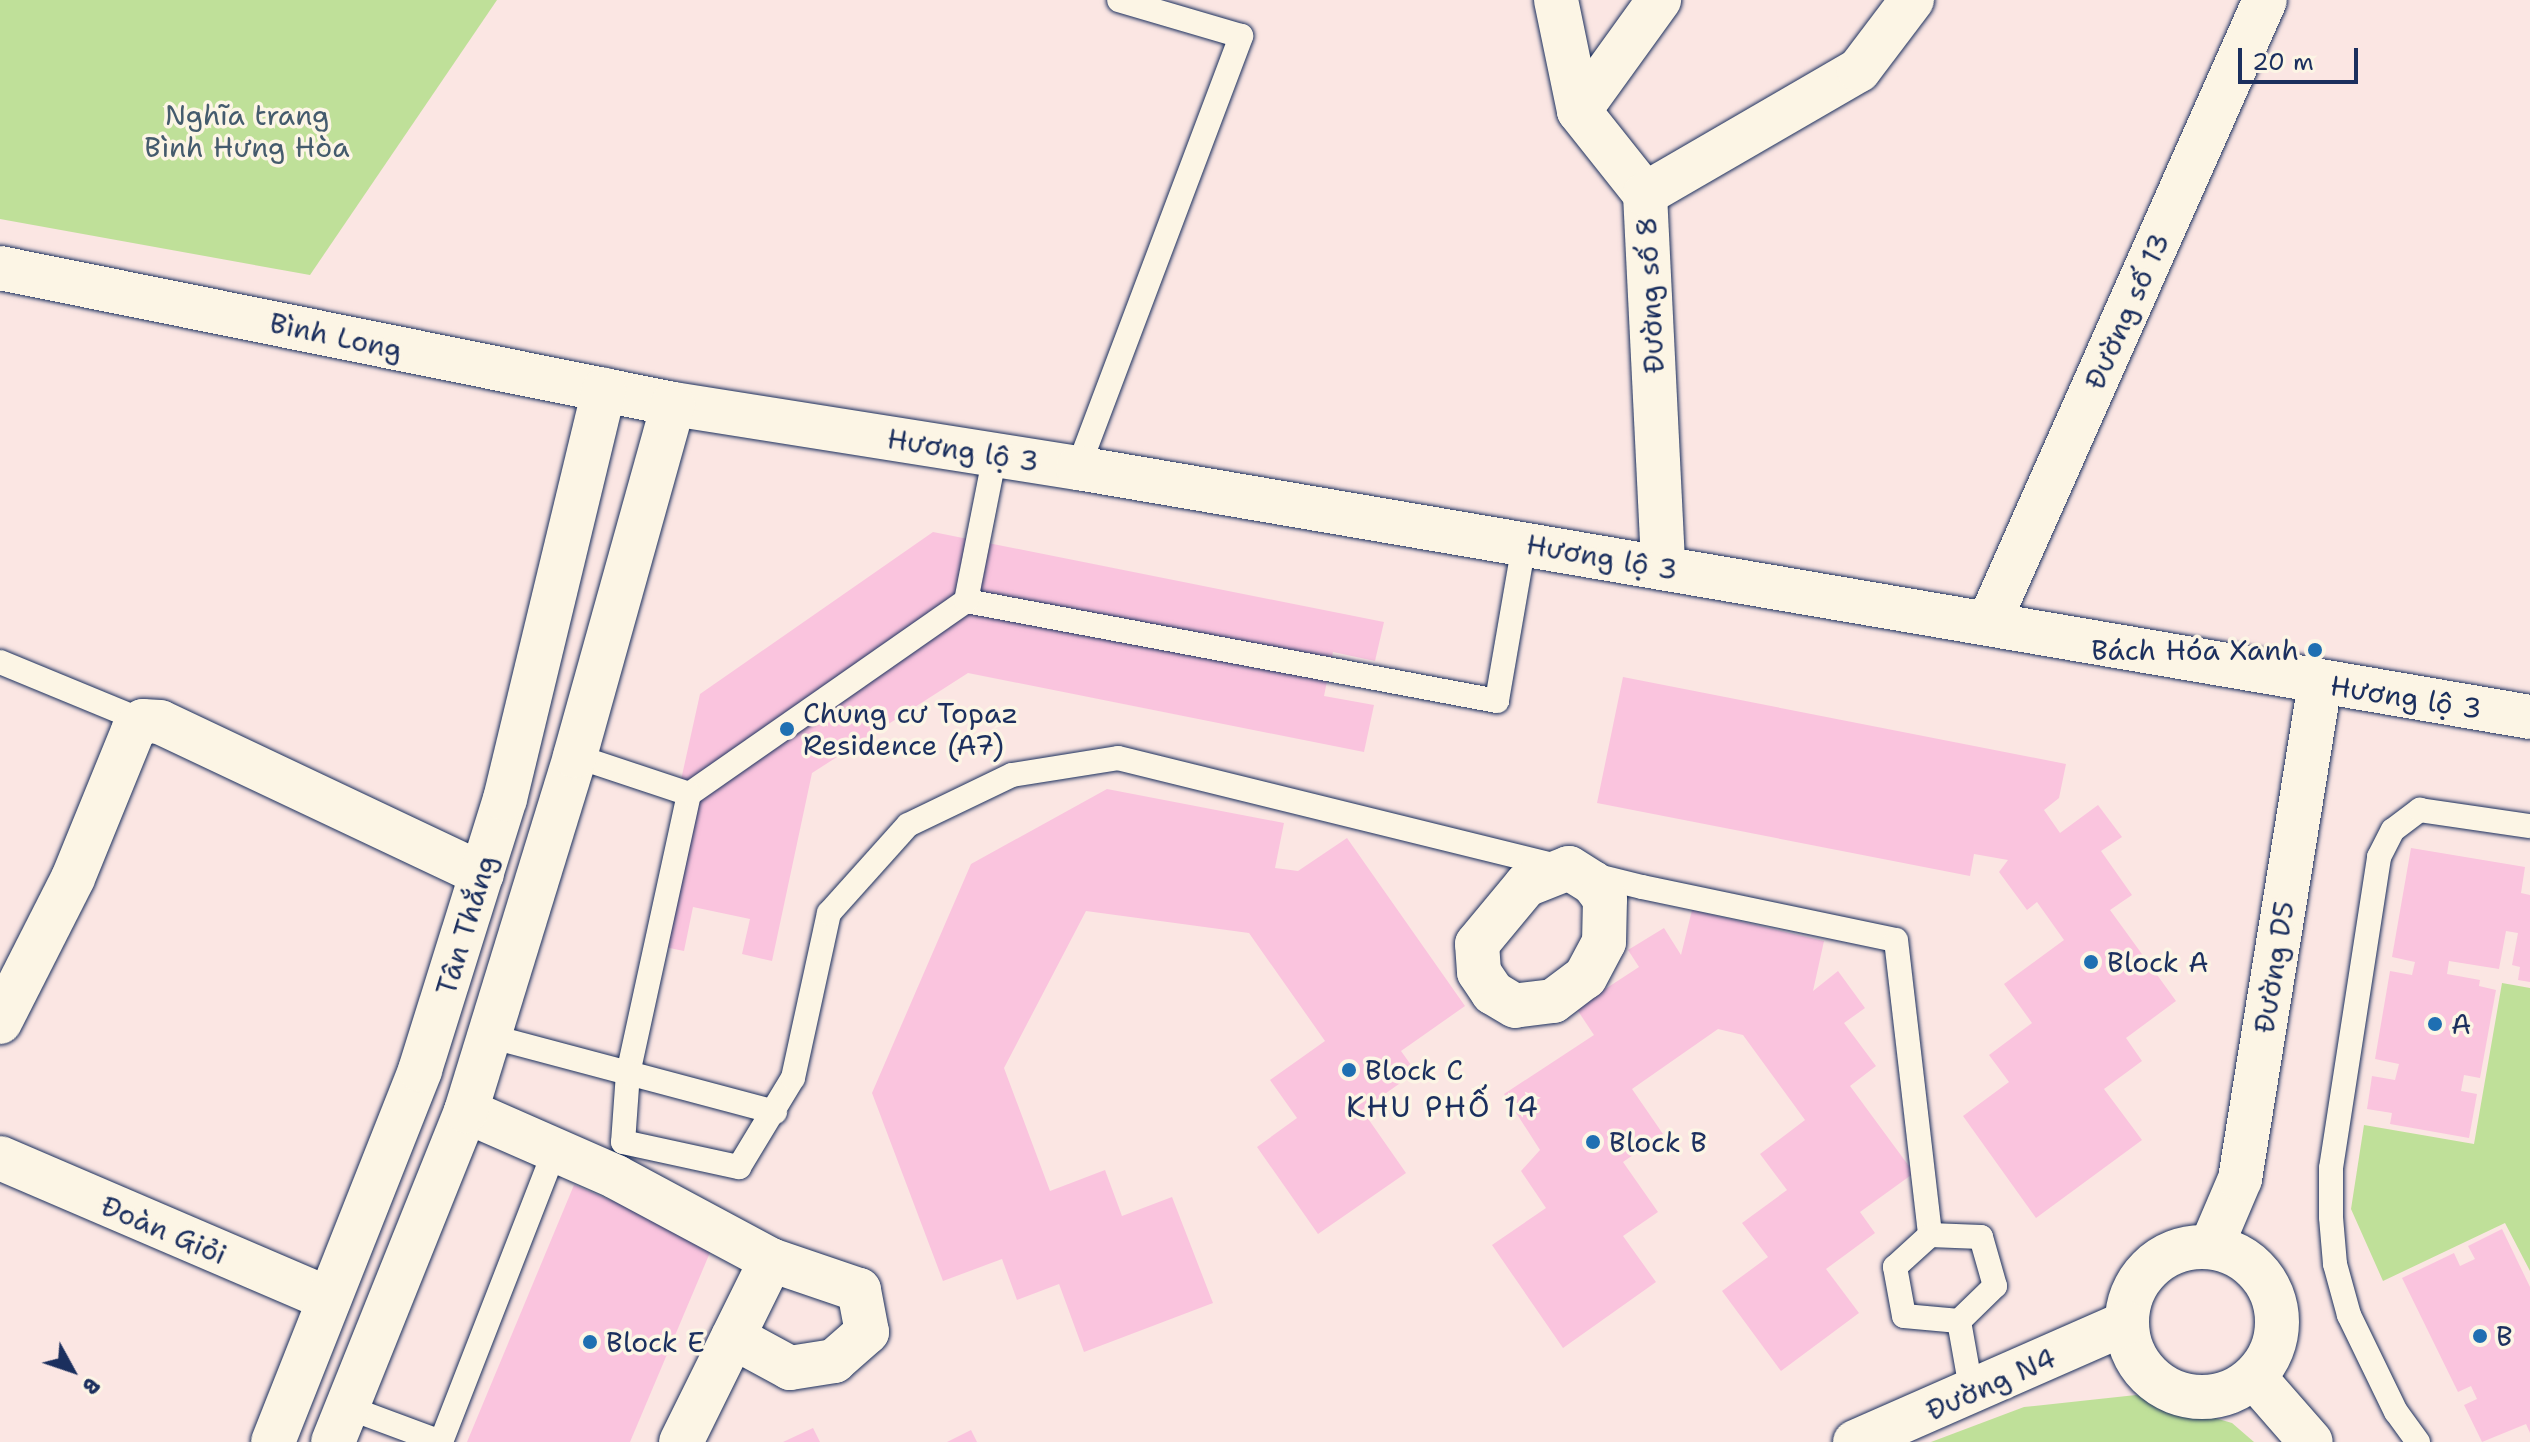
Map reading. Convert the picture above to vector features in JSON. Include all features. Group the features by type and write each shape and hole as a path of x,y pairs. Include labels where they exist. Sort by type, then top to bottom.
{"street":[{"name":"Đường số 8","path":"1556,0 1579,111 1645,194 1663,567"},
{"path":"1579,111 1659,0"},
{"path":"1645,194 1859,70 1912,0"},
{"name":"Đường số 13","path":"1989,622 2265,0"},
{"name":"Bình Long","path":"0,268 673,404"},
{"name":"Tân Thắng","path":"273,1442 420,1070 482,874 505,799 604,390"},
{"name":"Hương lộ 3","path":"673,404 1078,468 2530,717"},
{"name":"Tân Thắng","path":"341,1425 466,1111 575,756 673,404"},
{"name":"Đường D5","path":"2211,1247 2240,1179 2320,683"},
{"path":"0,1022 73,878 133,731 151,722 482,874"},
{"path":"466,1111 555,1150 771,1260 859,1290 867,1332 834,1361 790,1368 733,1337"},
{"name":"Đoàn Giỏi","path":"0,1158 329,1299"},
{"path":"2211,1247 2234,1253 2269,1287 2277,1334 2254,1377 2234,1391 2209,1398 2173,1391 2142,1370 2130,1347 2126,1323 2143,1275 2162,1258 2185,1248 2211,1247"},
{"path":"681,1442 771,1260"},
{"name":"Đường N4","path":"1855,1442 1972,1394 2126,1323"},
{"path":"2254,1377 2311,1442"}],"lane":[{"path":"1078,468 1241,36 1119,0"},
{"path":"995,455 966,601 689,794 628,1073 623,1142 739,1167 793,1078 829,913 908,825 1012,775 1118,758 1569,868 1896,940 1930,1235"},
{"path":"966,601 1497,701 1524,544"},
{"path":"0,662 151,722"},
{"path":"575,756 689,794"},
{"path":"2418,1442 2396,1412 2349,1315 2335,1264 2331,1217 2331,1168 2379,857 2393,830 2420,810 2530,826"},
{"path":"489,1036 775,1112"},
{"path":"341,1425 441,1442 555,1150"},
{"path":"1930,1235 1981,1237 1995,1286 1959,1321 1904,1316 1895,1267 1930,1235"},
{"path":"1959,1321 1972,1394"}],"green space":[{"name":"Nghĩa trang Bình Hưng Hòa","path":"0,0 497,0 310,275 0,219"},
{"path":"2502,983 2530,988 2530,1271 2505,1223 2383,1281 2351,1209 2364,1125 2474,1144"},
{"path":"2136,1395 2232,1423 2254,1442 1931,1442 2024,1407"}],"building":[{"name":"Chung cư Topaz Residence (A7)","path":"933,532 1384,622 1375,661 1333,652 1324,696 1374,705 1364,752 968,673 812,773 772,961 742,954 750,919 693,907 684,951 645,943 700,694"},
{"name":"Block A","path":"1623,677 2066,764 2059,798 2044,810 2060,833 2098,805 2122,837 2101,851 2132,895 2110,910 2176,1001 2126,1038 2142,1061 2104,1089 2142,1140 2036,1218 1963,1116 2009,1082 1989,1055 2032,1023 2004,984 2064,940 2037,902 2027,910 1999,872 2008,860 1974,854 1970,876 1597,803"},
{"name":"Block C","path":"1107,789 1284,823 1275,868 1298,871 1347,838 1465,1006 1401,1051 1416,1072 1362,1110 1406,1173 1318,1234 1257,1147 1297,1118 1270,1080 1325,1041 1249,933 1086,911 1004,1068 1050,1191 1105,1170 1122,1216 1172,1197 1213,1303 1084,1352 1059,1284 1017,1300 1002,1259 943,1281 872,1093 971,864"},
{"name":"A","path":"2411,848 2525,867 2521,893 2530,895 2530,982 2518,980 2520,967 2512,965 2518,933 2506,931 2499,969 2449,961 2447,974 2480,980 2479,986 2496,990 2480,1078 2464,1075 2461,1091 2477,1094 2469,1138 2390,1124 2392,1113 2367,1109 2372,1076 2395,1080 2399,1064 2375,1059 2390,971 2412,975 2415,962 2392,957"},
{"name":"Block B","path":"1692,910 1824,941 1813,991 1838,971 1865,1008 1844,1023 1876,1066 1850,1086 1914,1173 1860,1212 1875,1233 1826,1269 1859,1313 1781,1371 1722,1291 1768,1257 1742,1223 1787,1190 1760,1154 1805,1120 1743,1035 1718,1029 1632,1089 1663,1134 1623,1162 1658,1212 1623,1236 1656,1282 1563,1348 1492,1245 1546,1208 1521,1171 1540,1150 1504,1094 1594,1035 1576,1008 1639,967 1628,950 1664,928 1681,955"},
{"name":"Block E","path":"574,1185 714,1243 630,1442 467,1442"},
{"name":"B","path":"2502,1229 2530,1287 2530,1433 2526,1424 2482,1442 2464,1405 2477,1399 2471,1386 2458,1392 2402,1278 2454,1253 2460,1266 2475,1259 2468,1246"},
{"path":"813,1428 820,1442 783,1442"},
{"path":"971,1430 977,1442 947,1442"}],"place":[{"name":"Bách Hóa Xanh","path":"2315,650"},
{"name":"Chung cư Topaz Residence (A7)","path":"787,729"},
{"name":"Block A","path":"2091,962"},
{"name":"A","path":"2435,1024"},
{"name":"Block C","path":"1349,1070"},
{"name":"Block B","path":"1593,1142"},
{"name":"B","path":"2480,1336"},
{"name":"Block E","path":"590,1342"}],"district":[{"name":"KHU PHỐ 14","path":"1443,1107"}]}
